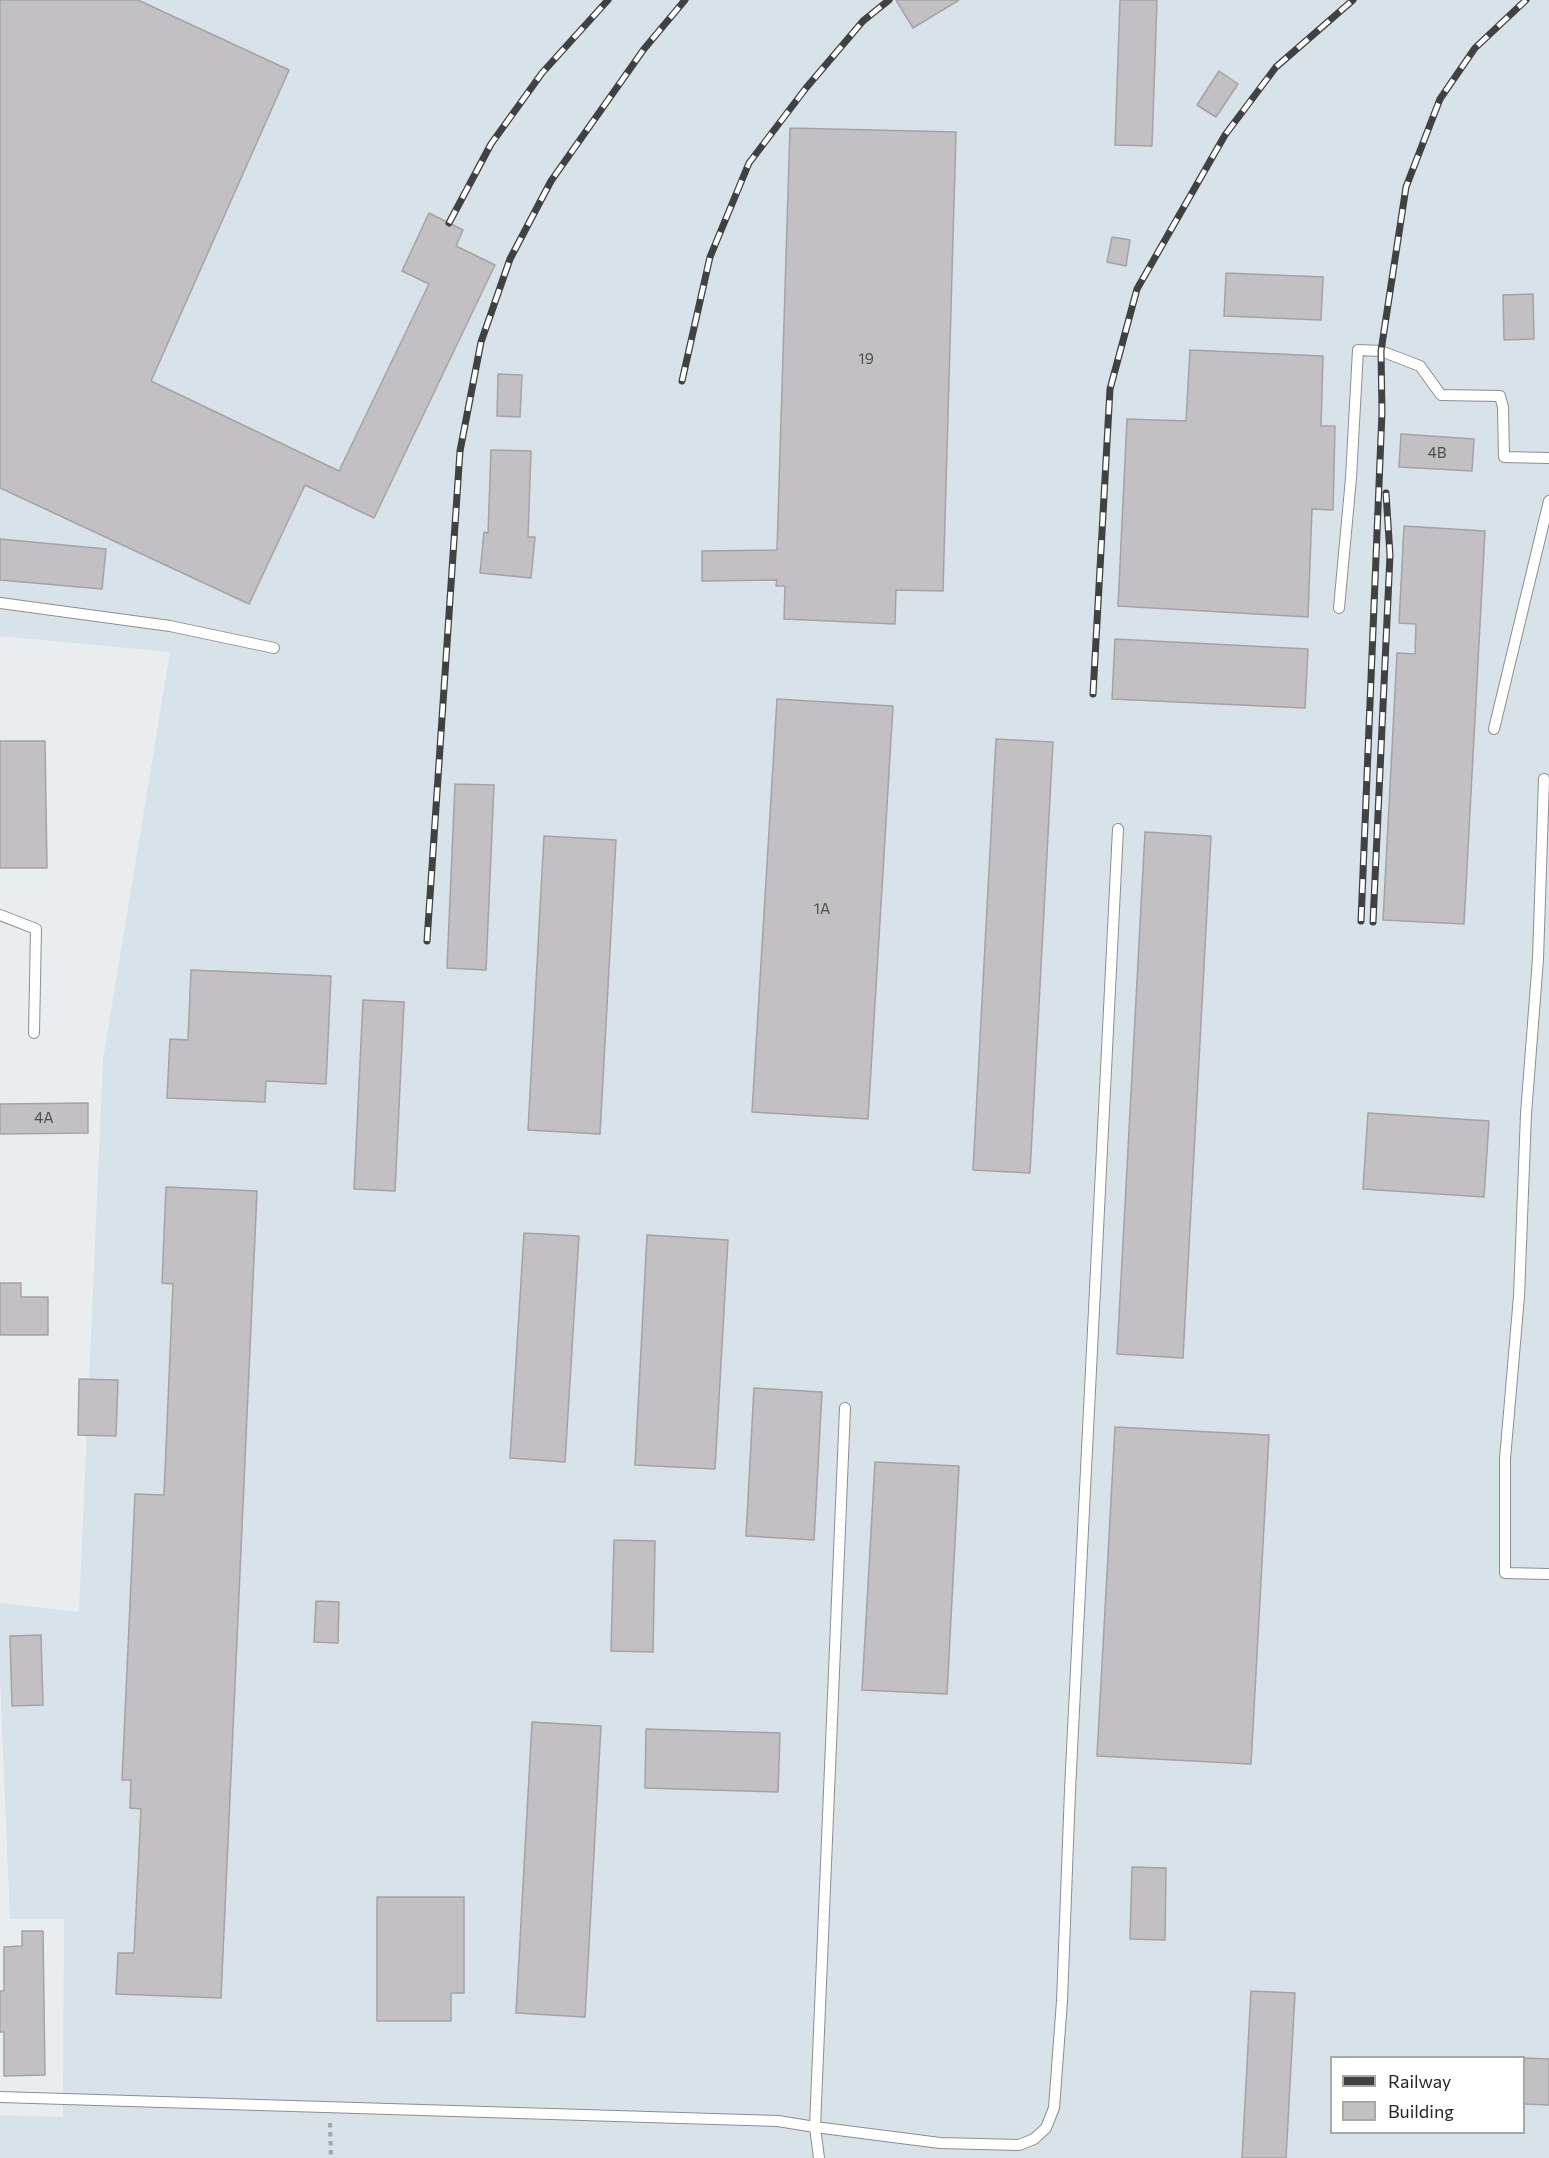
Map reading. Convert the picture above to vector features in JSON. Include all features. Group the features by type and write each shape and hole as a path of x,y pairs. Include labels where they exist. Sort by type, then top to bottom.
{"lane":[{"path":"1339,608 1351,478 1358,350 1381,351 1420,366 1441,395 1500,396 1503,407 1504,457 1549,458"},
{"path":"1494,729 1549,501"},
{"path":"0,603 170,626 274,648"},
{"path":"1544,779 1538,959 1526,1114 1519,1296 1504,1459 1505,1573 1549,1574"},
{"path":"0,2097 778,2121 940,2143 1019,2145 1034,2139 1046,2128 1054,2108 1062,2001 1070,1790 1118,829"},
{"path":"0,915 36,930 34,1033"},
{"path":"819,2158 815,2127 845,1408"}],"path":[{"path":"330,2107 331,2158"}],"shaded area":[{"path":"0,0 1549,0 1549,2158 0,2158 0,2115 63,2117 64,1919 10,1919 0,1679 0,1603 79,1612 103,1060 170,652 0,636"}],"building":[{"path":"0,0 138,0 289,70 151,381 339,471 429,284 402,271 429,213 463,230 456,246 495,265 374,518 305,485 249,604 0,488"},
{"path":"896,0 959,0 913,28"},
{"path":"1120,0 1157,0 1152,146 1115,145"},
{"path":"1219,71 1238,84 1216,117 1197,105"},
{"path":"790,128 956,132 943,591 896,590 895,624 784,619 785,586 776,586 777,580 702,581 702,551 777,550"},
{"path":"1112,237 1130,240 1126,266 1107,262"},
{"path":"1226,273 1323,277 1321,320 1224,316"},
{"path":"1533,294 1534,339 1504,340 1503,295"},
{"path":"1190,350 1323,356 1321,426 1335,426 1333,510 1312,509 1308,617 1118,606 1127,419 1186,421"},
{"path":"498,374 522,375 520,417 497,416"},
{"path":"1401,434 1474,439 1472,471 1399,467"},
{"path":"491,450 531,451 528,537 535,537 531,578 480,573 484,532 488,533"},
{"path":"1404,526 1485,531 1464,924 1383,920 1397,653 1415,654 1416,624 1399,623"},
{"path":"0,539 106,549 102,589 0,580"},
{"path":"1115,639 1308,649 1305,708 1112,699"},
{"path":"777,699 893,706 868,1119 752,1112"},
{"path":"996,739 1053,742 1030,1173 973,1170"},
{"path":"0,741 45,741 47,868 0,868"},
{"path":"455,784 494,785 486,970 447,968"},
{"path":"1145,832 1211,836 1183,1358 1117,1354"},
{"path":"544,836 616,840 600,1134 528,1130"},
{"path":"191,970 331,976 326,1084 266,1081 265,1102 167,1098 170,1039 188,1040"},
{"path":"363,1000 404,1002 395,1191 354,1189"},
{"path":"88,1103 88,1133 0,1134 0,1104"},
{"path":"1368,1113 1489,1121 1484,1197 1363,1189"},
{"path":"166,1187 257,1191 221,1998 116,1994 118,1953 134,1953 141,1809 130,1808 131,1780 122,1780 135,1494 164,1495 173,1284 162,1283"},
{"path":"524,1233 579,1236 565,1462 510,1458"},
{"path":"647,1235 728,1240 715,1469 635,1465"},
{"path":"0,1283 21,1283 21,1297 48,1297 48,1335 0,1335"},
{"path":"79,1379 118,1380 116,1436 78,1435"},
{"path":"754,1388 822,1392 814,1540 746,1536"},
{"path":"1115,1427 1269,1435 1251,1764 1097,1756"},
{"path":"875,1462 959,1466 947,1694 862,1690"},
{"path":"614,1540 655,1541 653,1652 611,1651"},
{"path":"316,1601 339,1602 338,1643 314,1642"},
{"path":"41,1635 43,1705 12,1706 10,1636"},
{"path":"532,1722 601,1726 585,2017 516,2013"},
{"path":"646,1729 780,1733 778,1792 645,1788"},
{"path":"1132,1867 1166,1868 1165,1940 1130,1939"},
{"path":"377,1897 464,1897 464,1993 451,1993 451,2021 377,2021"},
{"path":"22,1931 43,1931 45,2075 4,2076 4,2032 0,2032 0,1991 4,1991 4,1947 22,1946"},
{"path":"1251,1991 1295,1993 1286,2158 1242,2158"},
{"path":"1525,2058 1549,2059 1549,2105 1525,2104"}],"railway":[{"path":"449,223 491,144 542,73 608,0"},
{"path":"427,941 460,451 481,342 510,259 551,181 644,49 685,0"},
{"path":"682,381 710,257 749,163 806,88 863,21 889,0"},
{"path":"1093,694 1110,389 1137,289 1225,135 1276,67 1353,0"},
{"path":"1361,921 1382,412 1381,351 1406,187 1440,99 1475,48 1526,0"},
{"path":"1373,922 1390,555 1386,493"}]}
